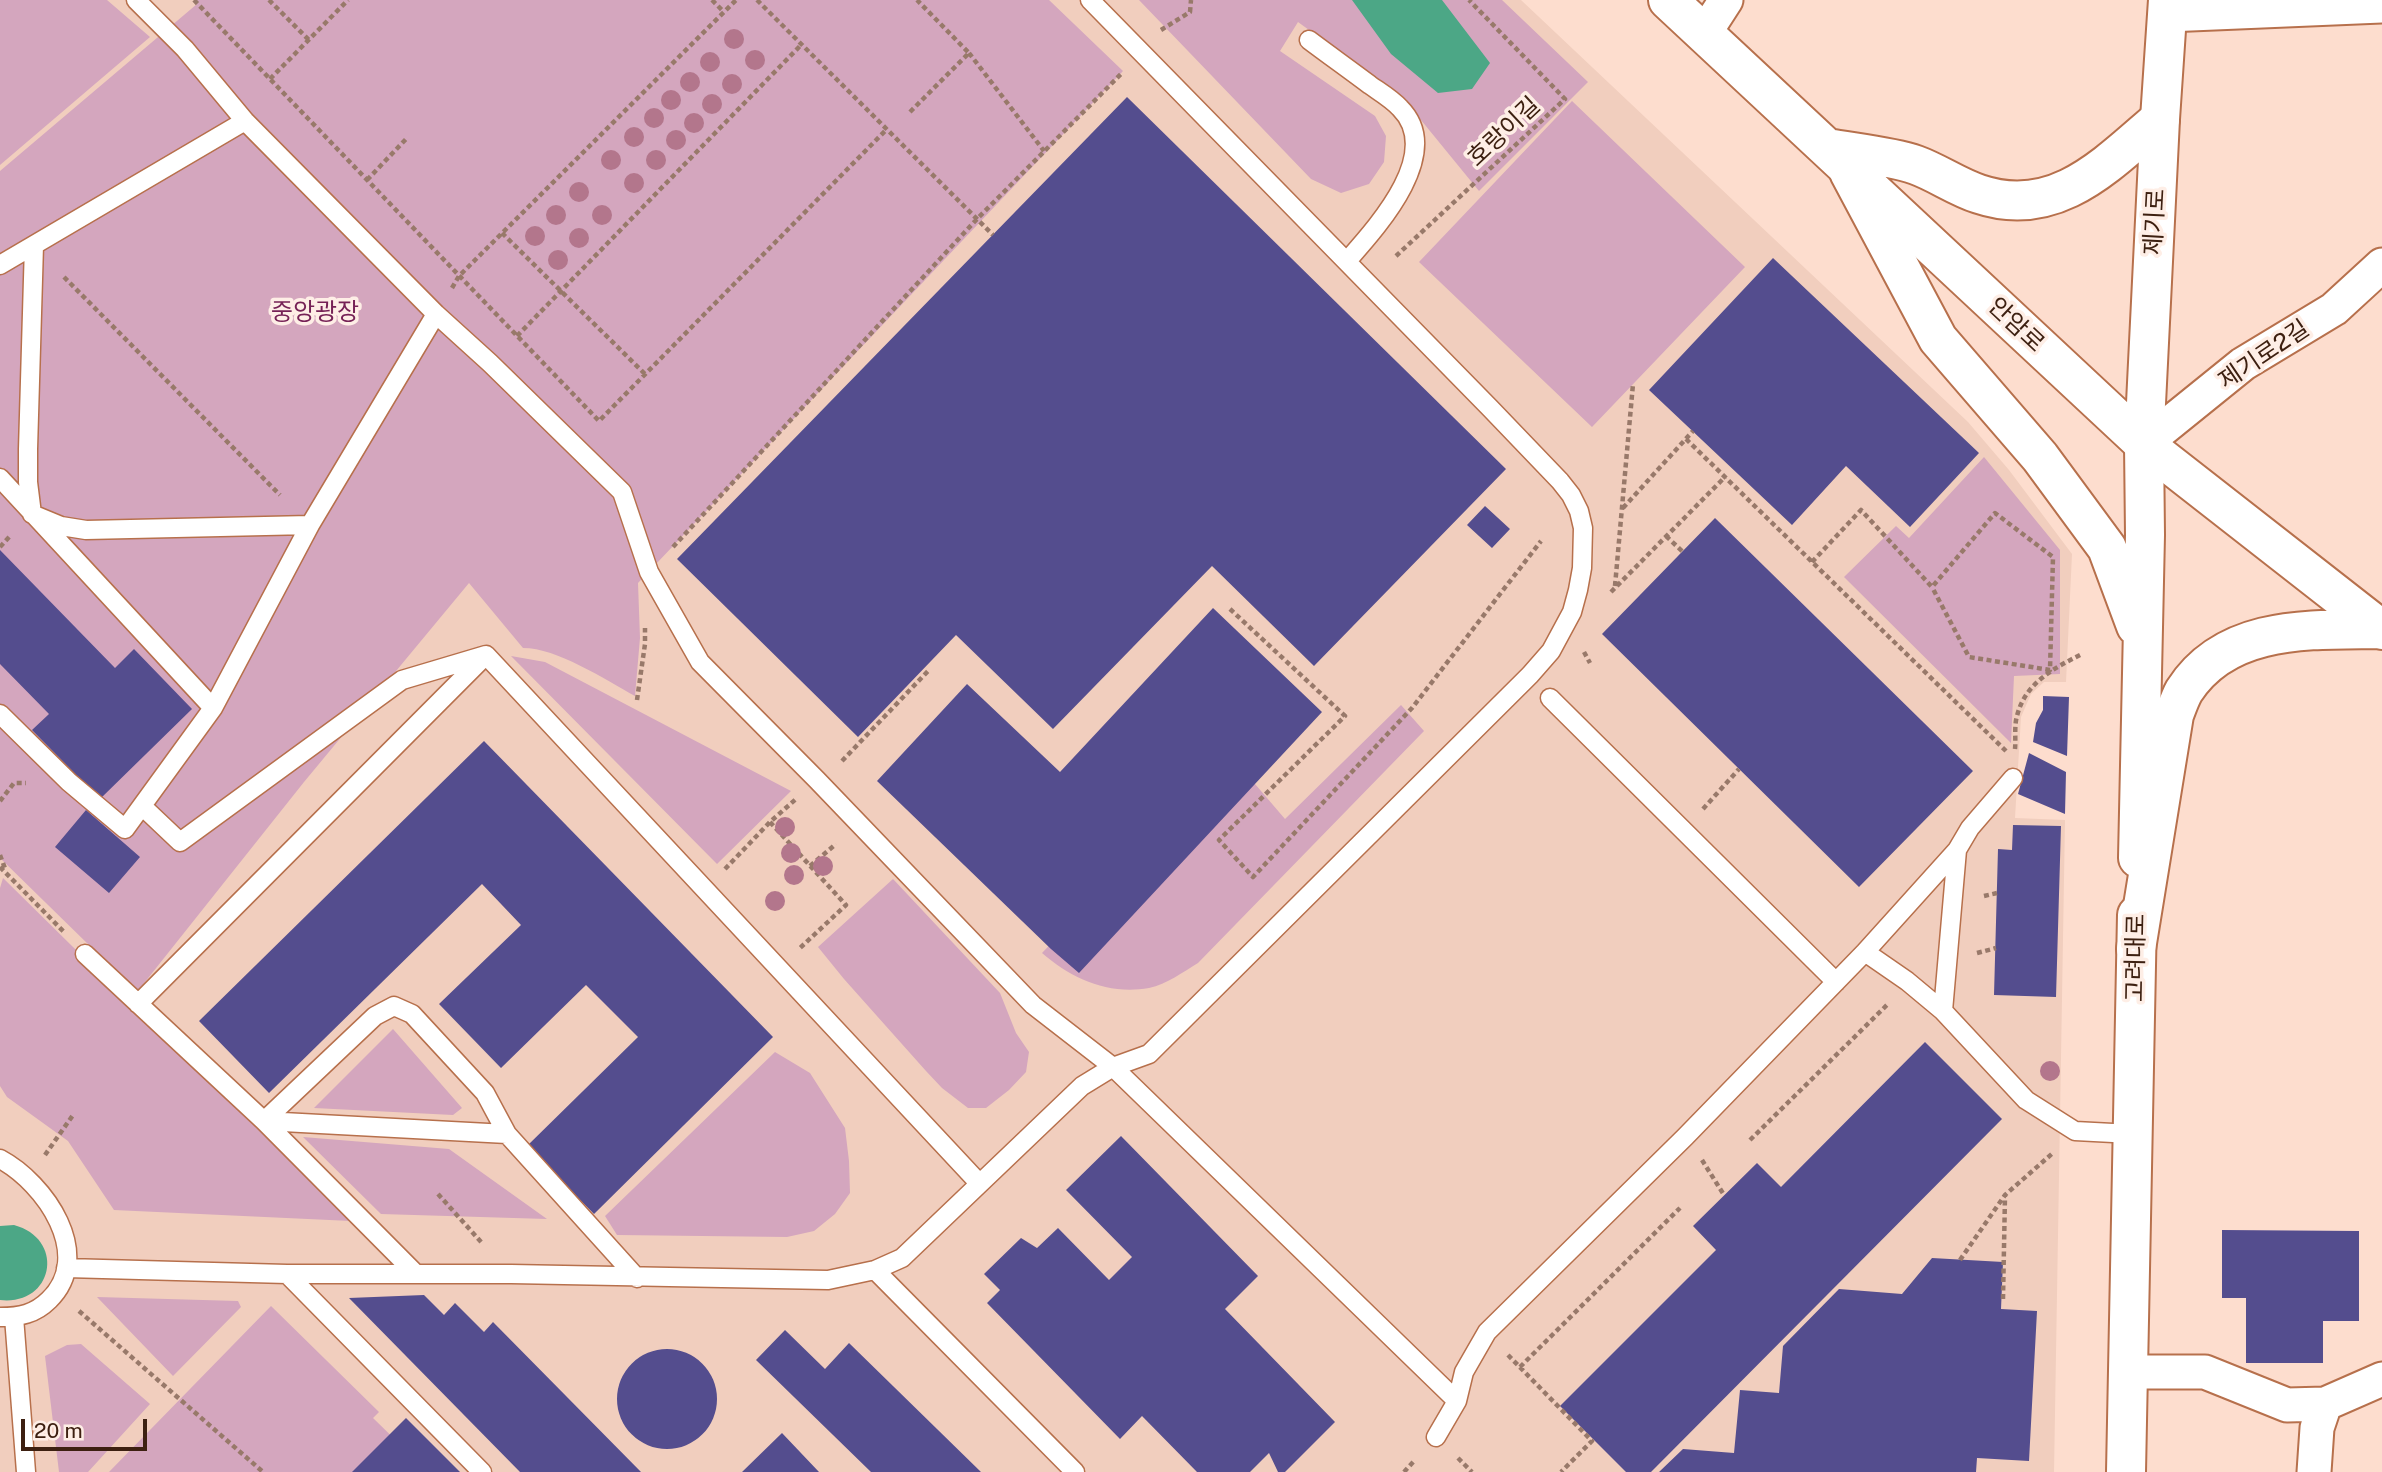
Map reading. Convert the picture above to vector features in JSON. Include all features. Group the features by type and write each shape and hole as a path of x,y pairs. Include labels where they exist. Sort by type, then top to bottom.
{"main road":[{"name":"안암로","path":"1668,0 2144,444 2381,630"},
{"name":"제기로","path":"2144,444 2168,8"},
{"path":"1837,157 1915,165 1979,194 2022,202 2054,195 2082,183 2160,119"},
{"path":"1837,157 1938,339 2040,457 2107,548 2143,644"},
{"name":"고려대로","path":"2126,1472 2143,644 2144,444"},
{"path":"2136,949 2174,715 2184,691 2196,676 2227,651 2269,635 2295,630 2381,630"}],"street":[{"path":"1704,34 1726,0"},
{"path":"2168,8 2382,6"},
{"name":"제기로2길","path":"2144,444 2243,364 2334,309 2382,265"},
{"path":"2129,1372 2205,1372 2287,1405 2325,1404 2382,1379"},
{"path":"2314,1472 2317,1428 2325,1404"}],"lane":[{"path":"136,0 185,50 245,121 436,314 622,492 649,572 700,662 1032,1005 1113,1067 1457,1401"},
{"path":"66,1268 287,1275 511,1274 828,1280 875,1270 902,1258 1082,1086 1113,1067 1149,1054 1159,1045 1530,675 1550,650 1572,612 1582,568 1583,537 1579,511 1571,495 1552,472 1347,261 1090,0"},
{"path":"1309,40 1402,109 1416,138 1413,161 1406,181 1372,232 1347,261"},
{"path":"0,265 245,121"},
{"path":"32,514 28,449 34,246"},
{"path":"0,714 69,782 125,829 213,708 310,525 436,314"},
{"path":"0,478 213,708"},
{"path":"32,514 61,526 86,530 310,525"},
{"path":"486,655 979,1183"},
{"path":"142,806 180,842 402,680 486,655"},
{"path":"138,1004 486,655"},
{"path":"1550,698 1836,982"},
{"path":"1436,1437 1457,1401 1464,1372 1488,1332 1685,1137 1865,952 1957,850 1970,828 2013,778"},
{"path":"1943,1011 1957,850"},
{"path":"1865,952 1907,981 1943,1011 2026,1100 2075,1131 2133,1134"},
{"path":"85,954 264,1121 416,1275"},
{"path":"264,1121 375,1016 394,1006 412,1014 485,1093 507,1134 637,1278"},
{"path":"264,1121 507,1134"},
{"path":"0,1159 29,1179 55,1212 66,1247 66,1268 58,1292 38,1311 7,1317 26,1472"},
{"path":"875,1270 1075,1472"},
{"path":"287,1275 482,1472"}],"path":[{"path":"269,0 309,40"},
{"path":"270,79 348,0"},
{"path":"712,0 724,12"},
{"path":"459,276 736,0"},
{"path":"757,0 993,235"},
{"path":"917,0 969,53 1044,152"},
{"path":"1160,31 1190,12 1191,0"},
{"name":"호랑이길","path":"1396,256 1565,99 1469,0"},
{"path":"197,1 599,421 887,129"},
{"path":"517,336 802,44"},
{"path":"910,113 969,53"},
{"path":"665,555 977,219 1123,71"},
{"path":"367,180 407,138"},
{"path":"502,233 645,374"},
{"path":"34,246 310,525"},
{"path":"1615,587 1633,384"},
{"path":"1622,509 1693,431"},
{"path":"1686,439 2014,759 2017,717 2028,692 2050,670 2082,654"},
{"path":"1608,594 1725,477"},
{"path":"1812,562 1861,510 1932,587 1969,657 2050,670"},
{"path":"1932,587 1995,513 2053,558 2050,670"},
{"path":"1666,536 1683,552"},
{"path":"1230,609 1345,716 1219,840 1253,877 1412,708 1541,541"},
{"path":"637,700 645,644 644,620"},
{"path":"1583,643 1584,653 1591,663"},
{"path":"839,764 929,670"},
{"path":"1715,794 1739,769"},
{"path":"722,872 770,822 798,798"},
{"path":"770,822 846,905 799,948"},
{"path":"810,866 839,841"},
{"path":"0,855 7,875"},
{"path":"0,867 85,954"},
{"path":"1750,1140 1892,1001"},
{"path":"29,1179 73,1115"},
{"path":"1685,1137 1724,1195"},
{"path":"1960,1260 2005,1195 2057,1149"},
{"path":"438,1194 511,1274"},
{"path":"2003,1299 2005,1195"},
{"path":"1520,1367 1681,1208"},
{"path":"58,1292 263,1472"},
{"path":"1506,1353 1592,1441 1561,1472"}],"shaded area":[{"path":"0,0 1521,0 1968,422 2009,470 2072,554 2066,682 2044,682 2031,694 2021,717 2015,818 2065,820 2054,1472 0,1472"},
{"path":"1352,0 1442,0 1490,63 1472,89 1438,93 1391,54"},
{"path":"14,1225 31,1232 41,1243 47,1256 47,1270 42,1283 32,1293 18,1299 0,1300 0,1226"}],"green space":[{"path":"0,0 107,0 150,37 0,165"},
{"name":"중앙광장","path":"194,0 1049,0 1123,71 638,583 640,638 635,696 565,659 536,649 523,648 469,583 304,782 137,992 0,858 0,171 197,4"},
{"path":"1139,0 1502,0 1588,82 1479,191 1403,98 1298,22 1280,51 1375,116 1386,136 1384,162 1369,184 1341,193 1311,179"},
{"path":"1572,101 1745,267 1592,427 1419,262"},
{"path":"1984,457 2060,550 2060,674 2014,676 2011,743 1844,577 1896,526 1909,538"},
{"path":"511,656 545,662 791,791 717,864"},
{"path":"1401,705 1424,731 1198,963 1156,986 1134,990 1091,983 1042,953 1205,784 1237,763 1285,819"},
{"path":"3,878 351,1221 114,1210 68,1141 7,1097 0,1086 0,888"},
{"path":"893,879 1000,993 1016,1033 1029,1052 1026,1072 986,1108 968,1108 942,1088 818,947"},
{"path":"393,1029 462,1108 453,1115 314,1108"},
{"path":"775,1052 810,1073 845,1128 850,1193 835,1214 814,1231 787,1237 617,1235 605,1216"},
{"path":"303,1137 449,1149 547,1219 381,1214"},
{"path":"97,1297 238,1301 241,1307 173,1376"},
{"path":"271,1306 379,1412 373,1418 415,1459 403,1472 109,1472"},
{"path":"81,1344 150,1404 88,1472 59,1472 45,1356 67,1345"}],"building":[{"path":"1127,97 1506,469 1314,666 1212,566 1053,729 956,635 858,737 677,559"},
{"path":"1773,258 1979,453 1910,527 1846,466 1792,525 1649,390"},
{"path":"1485,506 1510,529 1492,548 1467,525"},
{"path":"1715,518 1973,771 1859,887 1602,634"},
{"path":"0,550 115,668 134,649 192,709 100,799 32,730 49,714 0,664"},
{"path":"1213,608 1322,712 1079,973 877,781 967,684 1060,772"},
{"path":"2043,696 2069,697 2067,756 2033,742 2036,723 2043,710"},
{"path":"484,741 773,1037 594,1214 527,1146 638,1037 586,985 501,1068 439,1004 521,925 482,884 269,1093 199,1021"},
{"path":"2029,753 2066,772 2065,814 2018,794"},
{"path":"86,810 140,857 109,893 55,847"},
{"path":"2013,825 2061,826 2056,997 1994,995 1998,849 2012,850"},
{"path":"1925,1042 2002,1119 1651,1472 1626,1472 1560,1406 1716,1250 1693,1226 1757,1163 1781,1187"},
{"path":"1121,1136 1258,1276 1225,1309 1335,1422 1285,1472 1278,1472 1269,1453 1250,1472 1197,1472 1142,1416 1120,1439 987,1303 1000,1290 984,1274 1021,1238 1037,1248 1058,1228 1109,1280 1132,1257 1066,1190"},
{"path":"2222,1230 2359,1231 2359,1321 2323,1321 2323,1363 2246,1363 2246,1298 2222,1298"},
{"path":"1932,1258 2003,1262 2001,1309 2037,1311 2029,1461 1977,1458 1976,1472 1659,1472 1683,1449 1734,1453 1740,1390 1779,1393 1783,1346 1839,1289 1902,1294"},
{"path":"424,1295 444,1315 455,1303 484,1332 493,1322 641,1472 520,1472 349,1298"},
{"path":"785,1330 825,1369 849,1343 981,1472 871,1472 756,1360"},
{"path":"667,1349 695,1357 709,1371 717,1399 709,1427 695,1441 667,1449 639,1441 625,1427 617,1399 625,1371 639,1357"},
{"path":"406,1418 460,1472 352,1472"},
{"path":"782,1433 819,1472 742,1472"}]}
